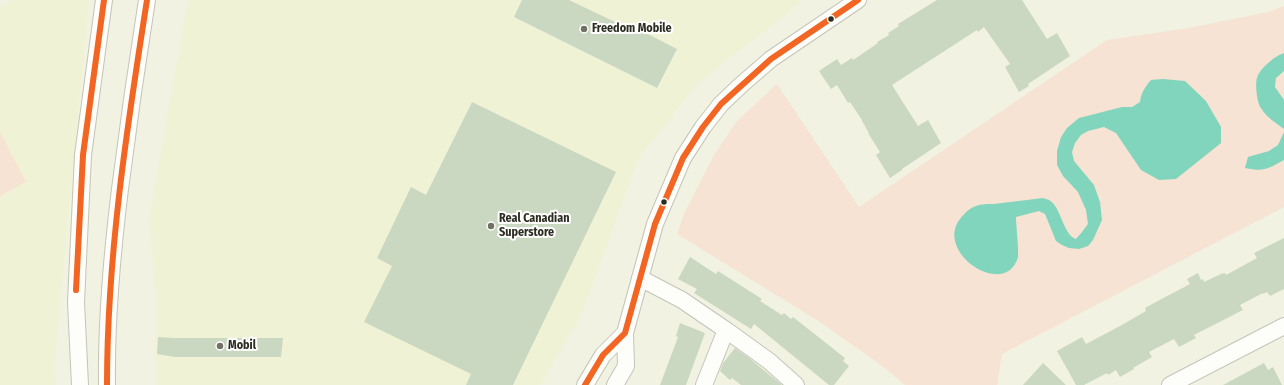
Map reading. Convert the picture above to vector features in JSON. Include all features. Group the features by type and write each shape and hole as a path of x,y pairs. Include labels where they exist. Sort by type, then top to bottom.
{"street":[{"path":"80,385 76,302 83,155 104,0"},
{"path":"107,385 106,351 112,254 130,103 146,0"},
{"path":"615,385 626,366 625,333 655,224 683,158 703,127 721,104 748,79 771,60 858,0"},
{"path":"640,278 682,300 726,330 769,361 796,385"},
{"path":"1170,385 1284,327"},
{"path":"704,385 726,330"},
{"path":"585,385 603,355 625,333"}],"shaded area":[{"path":"14,0 89,0 55,358 56,385 0,385 0,7"},
{"path":"188,0 804,0 698,83 638,159 582,313 540,385 156,385 156,300 149,219"},
{"path":"1284,6 1284,207 1002,354 997,385 905,385 885,368 820,322 677,234 684,214 714,155 737,121 777,84 859,207 1107,40 1189,28 1269,12"},
{"path":"0,132 26,182 0,196"}],"water":[{"path":"1284,53 1284,71 1276,78 1275,87 1284,100 1284,129 1268,117 1261,108 1257,98 1256,85 1257,78 1264,66"},
{"path":"1163,79 1185,81 1206,101 1221,127 1221,143 1176,179 1159,180 1141,170 1116,133 1104,127 1088,131 1081,135 1075,143 1072,152 1074,161 1094,185 1100,202 1102,220 1093,240 1088,246 1079,249 1069,248 1056,241 1045,214 1039,211 1016,217 1018,257 1011,269 1000,274 988,273 975,267 964,257 956,245 955,232 960,219 965,213 971,208 980,205 1043,198 1053,203 1068,232 1076,239 1088,224 1086,210 1078,192 1063,176 1057,165 1057,151 1061,137 1067,128 1079,118 1122,107 1132,107 1140,102 1144,90 1151,80"},
{"path":"1284,132 1284,160 1274,166 1262,170 1245,168 1248,157 1269,151 1278,145"}],"building":[{"path":"522,0 569,0 634,31 638,29 677,49 657,88 514,17"},
{"path":"937,0 1022,0 1047,39 1057,33 1070,56 1028,84 1029,86 1019,92 1005,67 1010,64 984,27 892,85 918,126 928,120 941,143 890,178 876,155 880,152 862,120 850,102 848,103 837,85 831,89 819,71 837,59 841,65 852,58 853,60 889,35 888,33 899,26 898,24"},
{"name":"Real Canadian Superstore","path":"472,102 616,172 513,385 466,385 471,374 364,322 392,266 377,258 411,187 426,195"},
{"path":"1284,238 1284,289 1270,296 1267,292 1263,293 1240,305 1243,310 1194,335 1196,338 1179,347 1174,339 1149,352 1152,357 1120,377 1116,370 1084,385 1076,385 1057,351 1082,337 1086,344 1120,326 1146,311 1145,308 1190,284 1187,279 1198,273 1201,280 1203,279 1204,282 1223,273 1226,275 1257,258 1254,253"},
{"path":"690,257 716,274 718,271 762,299 760,301 782,315 784,313 791,319 793,317 845,358 843,361 849,366 834,385 829,385 754,324 751,329 694,293 697,289 678,279"},
{"path":"680,323 705,333 686,385 660,385 678,337 676,336"},
{"name":"Mobil","path":"158,337 283,338 281,357 175,357 157,354"},
{"path":"735,348 782,385 741,385 732,378 730,380 720,371 723,363"},
{"path":"1043,363 1066,385 1023,385"},
{"path":"1264,363 1268,370 1273,367 1282,385 1223,385"}],"transit line":[{"path":"76,290 83,155 104,0"},
{"path":"107,385 110,288 114,240 132,96 147,0"},
{"path":"585,385 603,355 625,333 655,224 683,158 703,127 721,104 771,59 858,0"}],"place":[{"name":"Freedom Mobile","path":"584,29"},
{"name":"Real Canadian Superstore","path":"491,226"},
{"name":"Mobil","path":"220,346"}]}
